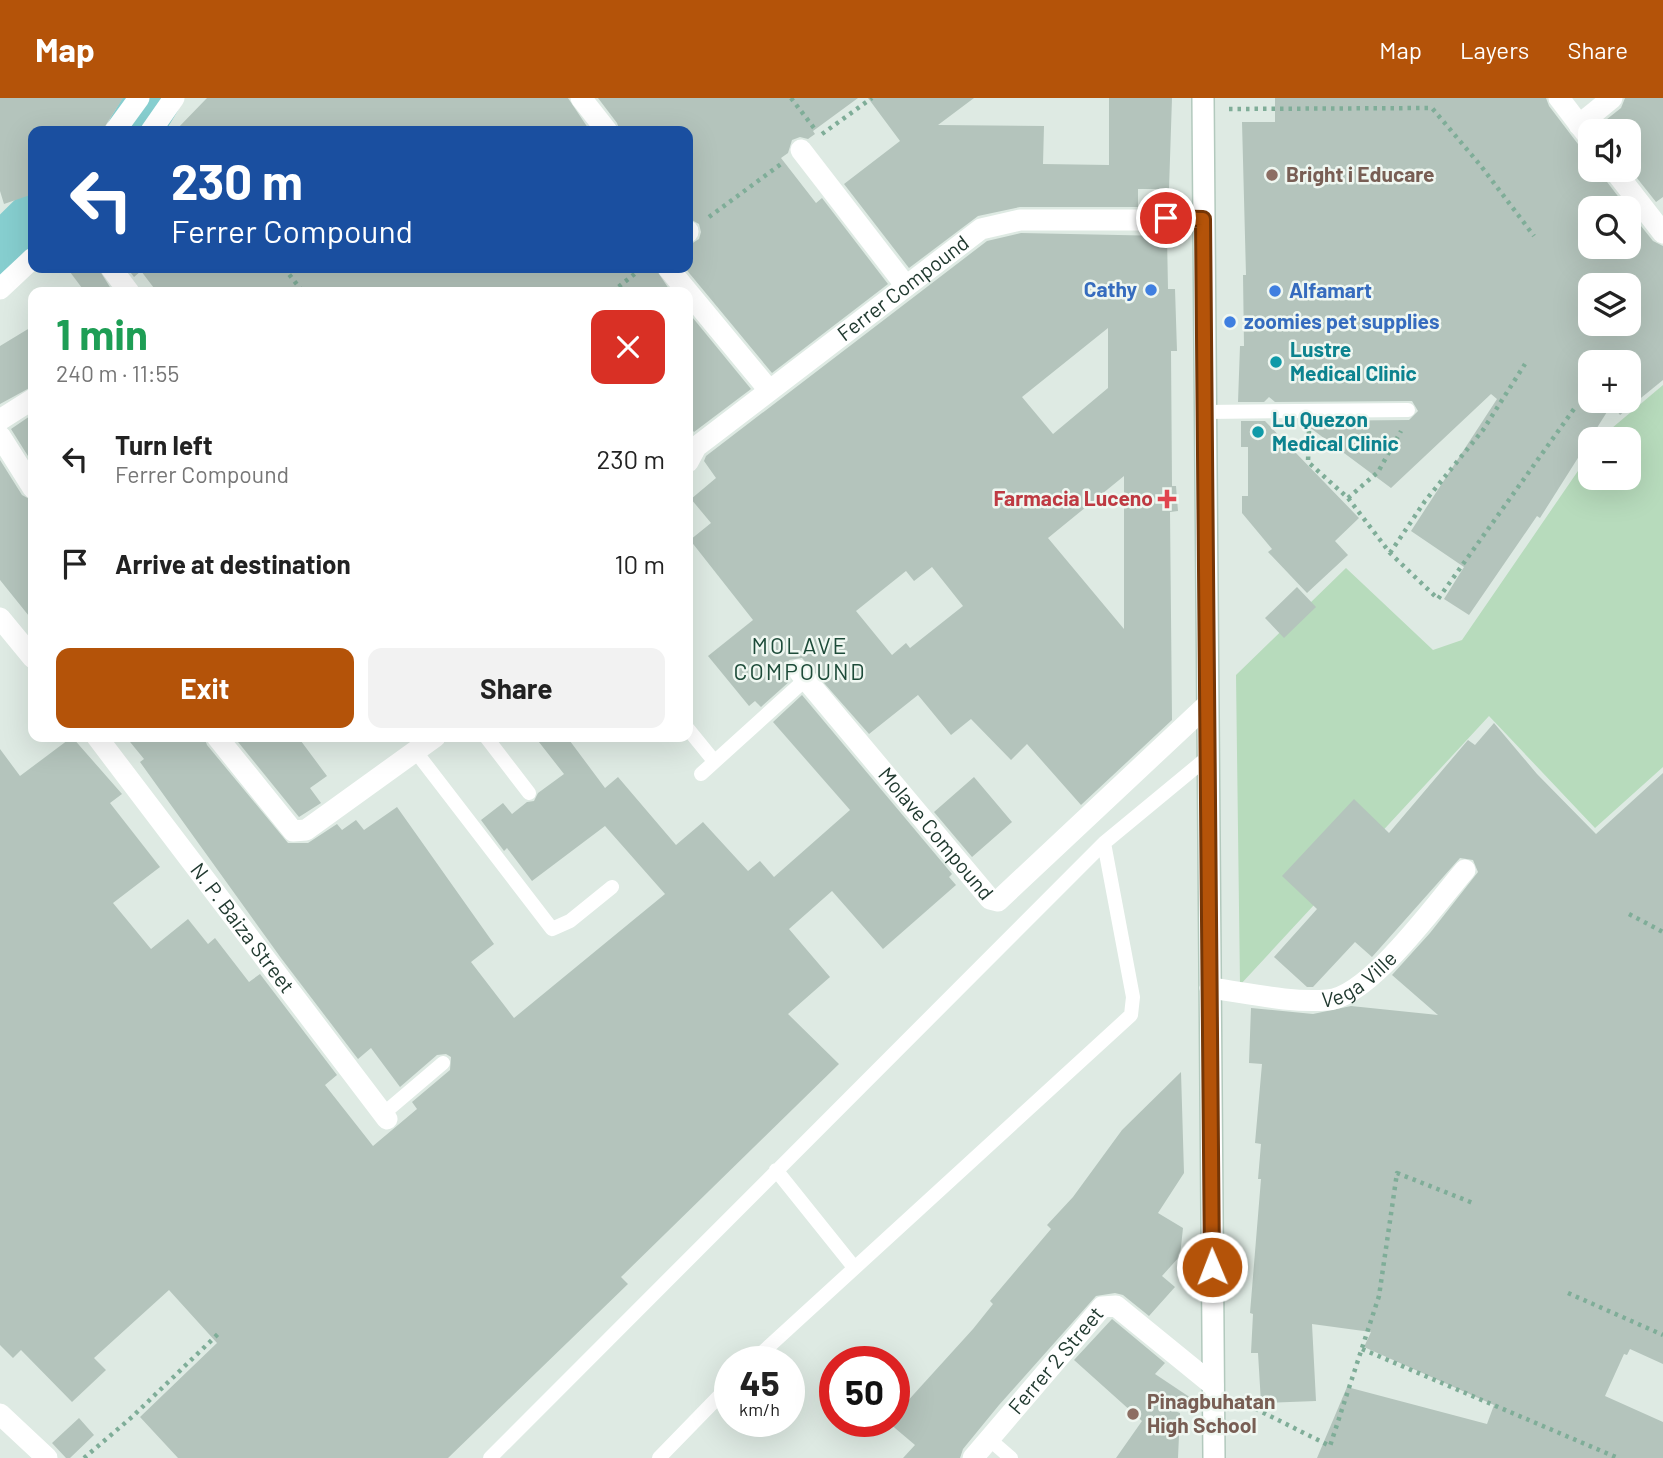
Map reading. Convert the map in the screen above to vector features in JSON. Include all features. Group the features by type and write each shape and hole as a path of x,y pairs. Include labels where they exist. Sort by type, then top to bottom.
{"street":[{"path":"119,126 139,98"},
{"path":"154,126 174,98"},
{"path":"581,98 603,126"},
{"path":"1559,98 1578,124"},
{"path":"1596,119 1612,98"},
{"path":"1203,104 1214,1458"},
{"path":"801,150 906,286"},
{"path":"1623,182 1663,233"},
{"name":"Ferrer Compound","path":"693,453 696,447 769,390 981,229 1020,220 1203,219"},
{"path":"0,289 28,263"},
{"path":"672,273 684,287"},
{"path":"693,298 769,390"},
{"path":"0,420 28,402"},
{"path":"0,436 28,480"},
{"path":"0,618 28,651"},
{"name":"Molave Compound","path":"802,675 994,901 1002,900 1207,705"},
{"name":"N. P. Baiza Street","path":"101,742 385,1117"},
{"path":"221,742 293,831 306,830 429,742"},
{"name":"Vega Ville","path":"1210,988 1294,999 1329,1000 1349,995 1377,972 1465,870"},
{"name":"Ferrer 2 Street","path":"973,1458 1102,1307 1116,1306 1213,1385"},
{"path":"0,1414 47,1458"}],"lane":[{"path":"1205,412 1408,410"},
{"path":"701,774 802,675"},
{"path":"693,735 714,761"},
{"path":"490,742 529,793"},
{"path":"416,752 552,929 570,921 612,887"},
{"path":"490,1458 1104,843 1208,757"},
{"path":"769,1346 853,1266 1131,1015 1133,997 1104,843"},
{"path":"385,1117 443,1063"},
{"path":"776,1170 853,1266"},
{"path":"659,1458 714,1401"},
{"path":"989,1439 1011,1458"}],"path":[{"path":"791,98 820,136"},
{"path":"1203,104 1432,108 1481,166 1534,236"},
{"path":"288,273 299,287"},
{"path":"618,287 636,273"},
{"path":"1390,553 1425,501 1483,430 1525,364"},
{"path":"1310,412 1308,462 1348,498 1390,553 1438,599 1574,409"},
{"path":"1348,498 1378,472 1405,425 1408,410"},
{"path":"1629,914 1663,932"},
{"path":"1251,1407 1330,1446 1380,1296 1397,1173 1473,1203"},
{"path":"1568,1293 1663,1335"},
{"path":"84,1458 132,1418 218,1334"},
{"path":"1362,1349 1618,1458"}],"green space":[{"path":"1663,385 1663,767 1595,828 1489,716 1240,985 1236,675 1346,568 1433,650 1462,640 1578,471 1578,490 1641,490 1641,427 1613,427 1630,413 1641,413 1641,404"}],"building":[{"path":"0,98 123,98 105,126 28,126 28,196 4,204 0,191"},
{"path":"207,98 568,98 587,126 180,126"},
{"path":"598,98 858,98 813,131 815,134 808,139 800,137 792,140 788,153 781,158 816,203 822,198 888,284 772,373 689,273 693,273 693,243 699,239 701,232 699,224 693,221 693,126 618,126"},
{"path":"868,98 974,98 938,125 1044,126 1043,164 1109,165 1109,98 1172,98 1169,189 1138,189 1138,207 1020,207 978,216 909,268 844,184 900,141"},
{"path":"1275,98 1546,98 1549,106 1578,144 1578,182 1607,182 1618,196 1578,196 1578,259 1641,259 1641,226 1653,241 1663,246 1663,380 1641,398 1641,350 1578,350 1578,413 1606,413 1597,427 1578,427 1578,458 1540,518 1537,516 1469,615 1444,599 1464,567 1411,531 1497,399 1491,394 1391,488 1301,421 1409,420 1418,411 1412,401 1275,402 1269,397 1264,402 1238,402 1240,346 1244,346 1243,275 1246,275 1242,122 1275,122"},
{"path":"1625,98 1663,98 1663,197 1656,202 1640,182 1641,119 1607,119 1621,108"},
{"path":"1021,233 1167,236 1168,289 1175,289 1177,351 1171,351 1172,486 1176,486 1178,511 1170,512 1172,720 1081,805 1027,744 1011,760 971,719 951,735 918,695 869,734 802,658 789,660 785,672 790,681 761,707 755,701 749,706 708,656 753,620 693,544 693,538 711,523 693,501 693,497 716,478 704,461 706,456 987,241","holes":["1108,328 1108,388 1053,434 1022,397","1124,476 1124,629 1048,538","932,567 963,606 910,648 906,643 892,655 856,611 906,571 914,581"]},
{"path":"71,273 101,273 110,287 81,287"},
{"path":"143,273 658,273 668,287 153,287"},
{"path":"693,318 751,389 693,431"},
{"path":"28,329 28,389 0,404 0,346"},
{"path":"28,417 28,456 11,429"},
{"path":"1241,421 1265,421 1359,518 1335,541 1348,555 1307,593 1268,552 1272,549 1242,513 1242,496 1248,496 1248,447 1241,447"},
{"path":"0,460 22,495 28,498 28,615 0,580"},
{"path":"1297,587 1316,607 1284,638 1265,618"},
{"path":"802,695 952,874 949,877 956,885 883,949 832,891 789,929 830,977 788,1014 839,1064 621,1277 628,1284 448,1458 178,1458 140,1417 217,1343 169,1290 94,1358 106,1370 72,1402 21,1350 13,1358 0,1345 0,749 20,776 65,742 76,742 122,794 110,803 160,867 113,903 151,949 188,919 208,944 215,938 249,982 260,974 337,1075 325,1085 373,1146 417,1109 412,1102 450,1070 451,1057 446,1054 437,1055 400,1087 371,1048 358,1059 281,958 140,762 144,759 130,742 206,742 288,843 308,843 337,824 342,830 356,820 364,830 397,807 494,944 471,962 514,1018 665,894 605,826 532,881 507,848 504,851 481,820 503,803 512,814 527,802 534,801 538,793 564,774 539,742 571,742 605,788 618,777 676,845 703,822 748,871 760,861 774,877 850,810 773,722"},
{"path":"1494,723 1537,774 1596,834 1663,773 1663,1364 1630,1349 1627,1355 1624,1354 1605,1396 1663,1422 1663,1458 1317,1458 1347,1387 1487,1424 1494,1405 1364,1347 1371,1332 1312,1324 1316,1401 1261,1403 1258,1353 1251,1353 1253,1314 1250,1313 1261,1179 1258,1179 1261,1144 1255,1143 1262,1064 1249,1063 1251,1008 1313,1014 1351,1006 1438,1015 1392,975 1430,933 1478,872 1473,860 1460,858 1372,957 1355,942 1313,987 1307,987 1274,957 1317,909 1282,876 1354,799 1389,833 1468,740 1475,745"},
{"path":"238,742 302,742 327,776 310,788 321,803 299,817"},
{"path":"974,777 1012,822 972,857 934,812"},
{"path":"1181,1072 1184,1173 1158,1213 1183,1228 1180,1256 1162,1276 1175,1287 1149,1316 1123,1295 1115,1293 1096,1296 999,1405 963,1449 960,1458 903,1458 915,1445 906,1437 910,1437 910,1398 993,1304 990,1301 1051,1229 1047,1225 1073,1197 1122,1130"},
{"path":"1112,1319 1165,1363 1155,1374 1200,1404 1164,1407 1180,1413 1178,1458 1116,1458 1142,1421 1074,1360"},
{"path":"79,1418 94,1435 70,1458 66,1458 52,1443"}],"waterway":[{"path":"137,126 154,98"},
{"path":"0,252 28,225"}],"place":[{"name":"Bright i Educare","path":"1272,175"},
{"name":"Cathy","path":"1151,290"},
{"name":"Alfamart","path":"1275,291"},
{"name":"zoomies pet supplies","path":"1230,322"},
{"name":"Lustre Medical Clinic","path":"1276,362"},
{"name":"Lu Quezon Medical Clinic","path":"1258,432"},
{"name":"Farmacia Luceno","path":"1167,499"},
{"name":"Pinagbuhatan High School","path":"1133,1414"}],"district":[{"name":"MOLAVE COMPOUND","path":"800,659"}],"route":[{"path":"1166,218 1203,219 1212,1267"}]}
